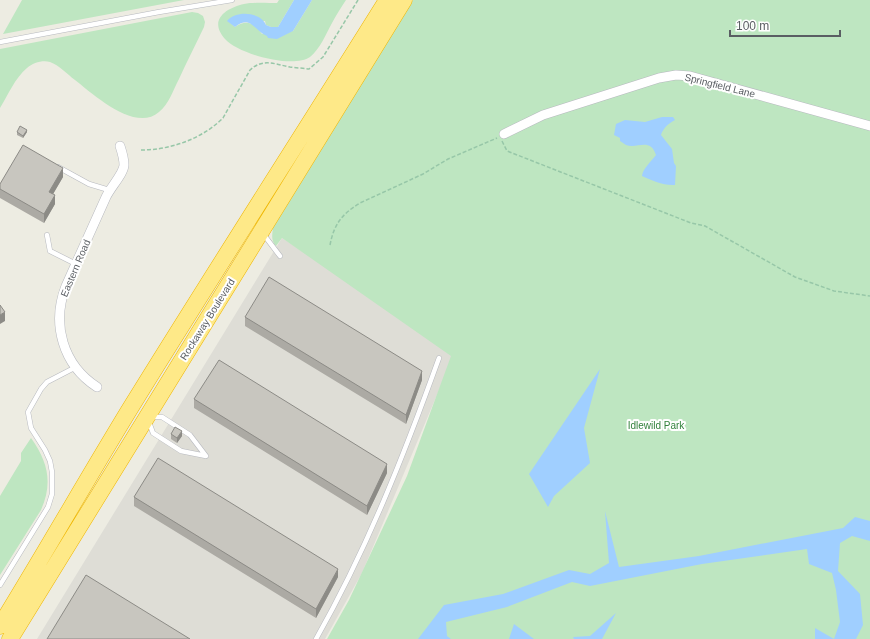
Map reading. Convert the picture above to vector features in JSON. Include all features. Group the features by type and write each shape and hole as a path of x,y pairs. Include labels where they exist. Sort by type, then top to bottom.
{"highway":[{"name":"Rockaway Boulevard","path":"0,626 143,387 387,0"},
{"name":"Rockaway Boulevard","path":"10,639 404,0"}],"street":[{"name":"Springfield Lane","path":"504,134 551,112 659,78 676,75 690,76 870,126"},
{"name":"Eastern Road","path":"97,386 84,378 68,355 63,343 59,318 62,298 76,264 109,190 121,175 124,168 124,160 120,146"}],"lane":[{"path":"0,42 151,13 232,0"},
{"path":"57,166 89,184 109,190"},
{"path":"261,232 280,256"},
{"path":"47,235 50,251 76,264"},
{"path":"316,639 381,508 408,443 439,358"},
{"path":"0,585 48,507 52,494 53,481 50,461 31,428 28,412 41,389 47,382 76,367"},
{"path":"162,417 190,435 206,456 181,451 153,433 146,418 162,417"}],"path":[{"path":"141,150 156,150 180,144 210,129 223,118 250,70 256,65 267,62 309,69 323,58 358,0"},
{"path":"330,245 336,224 351,208 422,174 448,159 504,134"},
{"path":"504,134 502,143 507,151 691,223 705,226 795,277 834,291 870,296"}],"shaded area":[{"path":"282,238 455,352 362,573 325,639 37,639"}],"green space":[{"path":"22,0 184,0 3,34"},
{"path":"279,0 294,0 278,27 266,25 265,21 228,21 235,27 243,23 250,23 262,34 293,31 312,0 346,0 317,50 310,57 302,60 279,61 241,50 225,39 220,32 218,26 221,16 231,8 248,3 277,3"},
{"name":"Idlewild Park","path":"413,0 870,0 870,639 327,639 349,600 407,476 451,356 282,238 276,246 272,235 273,228"},
{"path":"192,12 203,16 205,22 204,27 168,101 159,112 149,117 138,118 127,115 115,109 92,94 60,67 47,61 35,63 23,72 15,82 0,108 0,49"},
{"path":"31,438 45,464 48,482 45,500 41,510 0,575 0,496 21,461 21,453"}],"water":[{"path":"294,0 312,0 293,31 277,39 268,38 249,23 240,23 235,27 227,21 236,15 248,14 259,17 266,25 278,27"},
{"path":"662,117 673,117 675,120 666,126 661,135 672,149 674,163 676,166 675,185 662,184 642,176 656,155 650,146 626,145 620,141 620,138 614,135 616,124 625,120 645,122"},
{"path":"600,369 584,428 590,463 554,496 548,507 529,474"},
{"path":"605,511 619,567 699,556 843,528 855,517 870,521 870,541 852,536 840,543 838,571 860,594 863,625 856,639 834,639 840,622 836,590 832,573 809,564 807,549 702,564 590,586 572,582 507,607 446,622 447,636 451,639 418,639 444,605 503,594 569,570 590,574 609,563"},
{"path":"616,613 602,639 574,639 573,637 590,636"},
{"path":"514,624 534,639 509,639"},
{"path":"815,628 834,639 815,639"}],"building":[{"path":"20,126 27,130 23,136 17,132"},
{"path":"23,145 63,168 49,192 55,195 44,214 0,189 0,184"},
{"path":"269,277 422,371 406,415 245,317"},
{"path":"0,305 5,312 0,315"},
{"path":"219,360 387,464 367,506 194,399"},
{"path":"175,427 182,431 177,438 171,434"},
{"path":"158,458 338,569 316,609 134,497"},
{"path":"86,575 190,639 47,639"}]}
